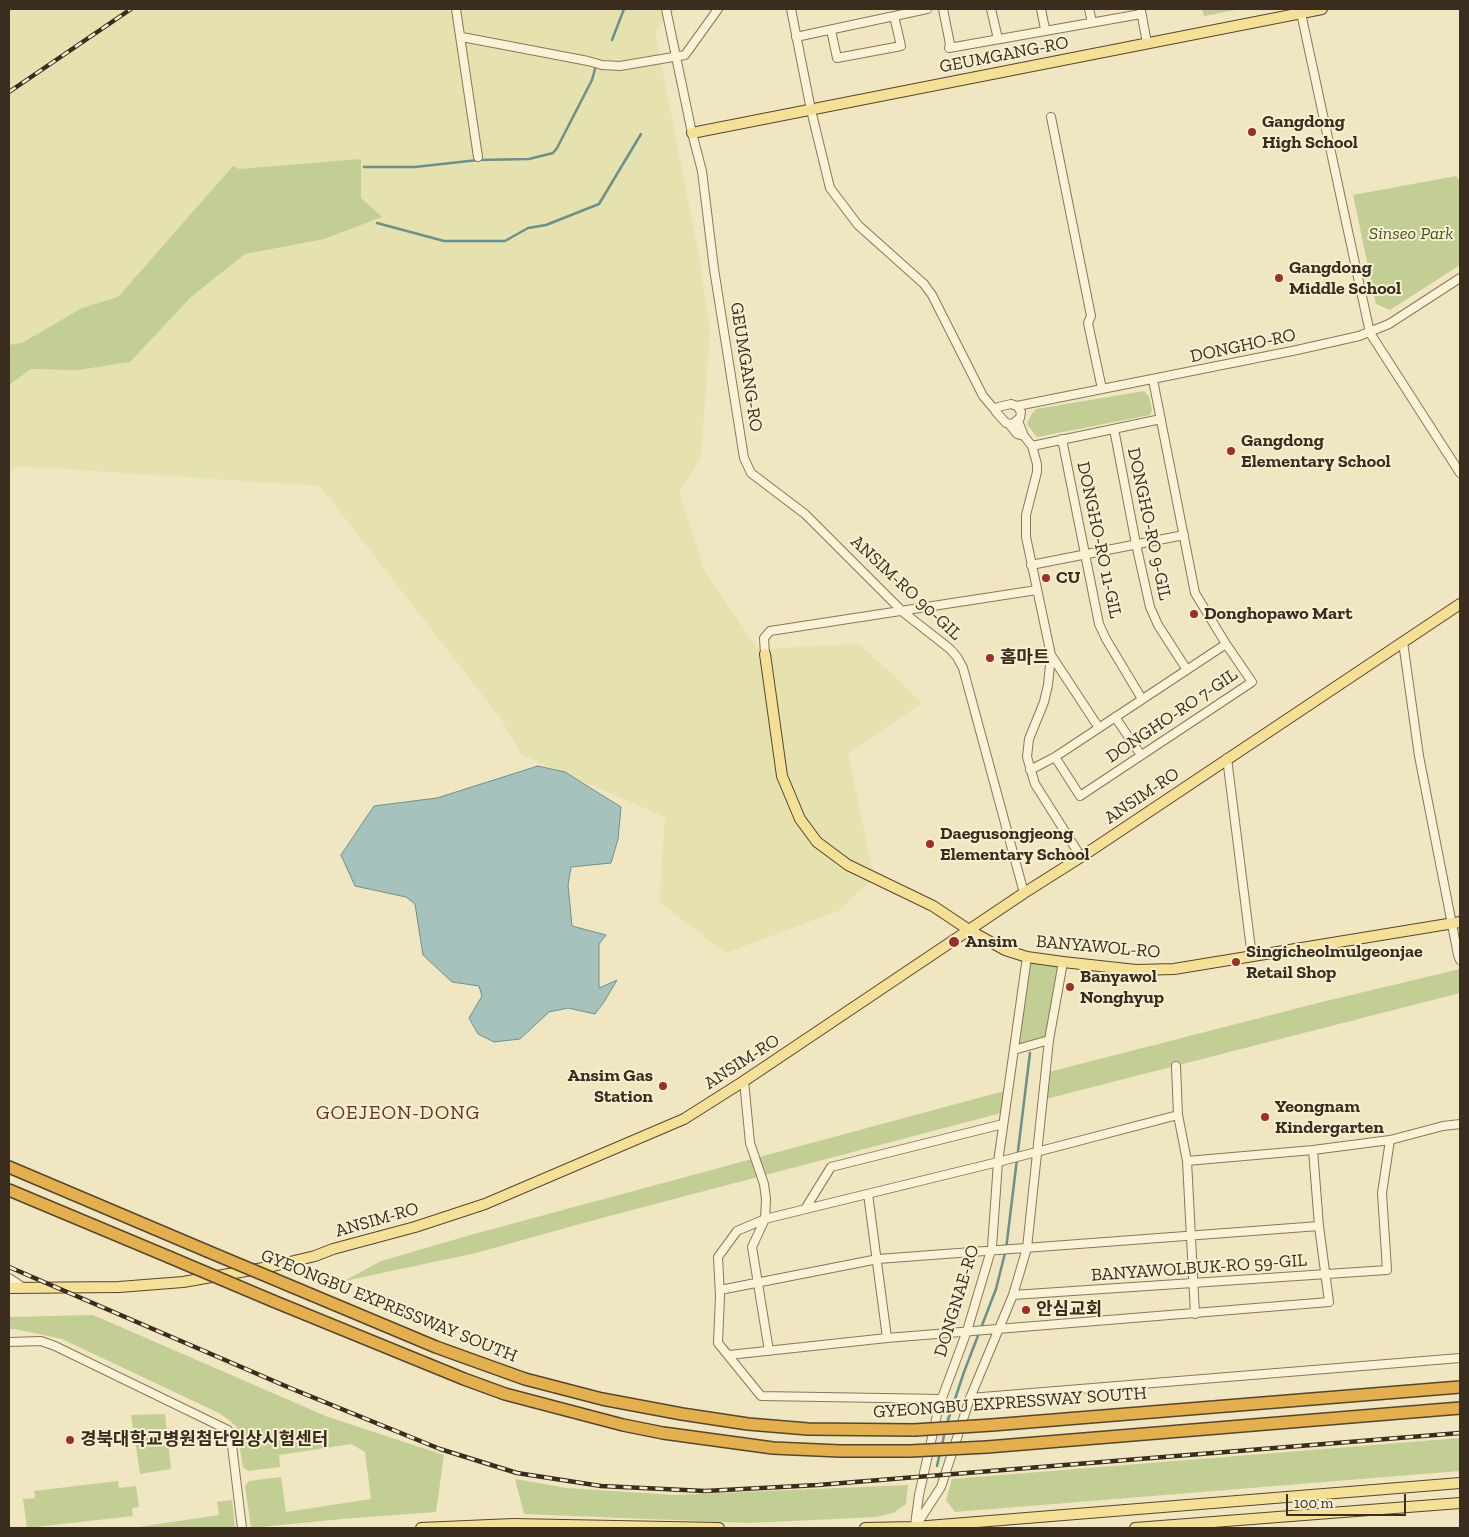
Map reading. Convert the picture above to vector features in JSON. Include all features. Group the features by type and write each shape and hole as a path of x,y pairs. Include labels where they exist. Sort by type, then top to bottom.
{"highway":[{"name":"GYEONGBU EXPRESSWAY SOUTH","path":"9,1167 436,1347 526,1379 602,1399 682,1414 748,1424 818,1429 914,1430 1460,1387"},
{"path":"9,1190 464,1379 505,1394 623,1425 680,1436 773,1448 840,1451 910,1451 986,1447 1460,1408"}],"main road":[{"name":"GEUMGANG-RO","path":"692,133 1322,9"},
{"name":"ANSIM-RO","path":"9,1288 120,1287 183,1282 269,1267 315,1256 415,1227 501,1197 684,1119 744,1081 1460,604"},
{"name":"BANYAWOL-RO","path":"765,654 782,776 800,818 817,842 848,864 933,906 969,930 1005,950 1027,957 1063,962 1136,970 1174,969 1456,923"},
{"path":"864,1528 915,1528 1460,1483"},
{"path":"1134,1528 1169,1527 1460,1503"},
{"path":"422,1528 514,1524 719,1528"}],"street":[{"path":"456,9 462,37 478,158"},
{"name":"GEUMGANG-RO","path":"666,9 692,133 702,171 714,269 744,458"},
{"path":"462,37 588,60 602,65 620,66 685,55 718,9"},
{"path":"791,9 811,110 830,188 858,225 924,284 932,295 982,396 1016,434 1024,436"},
{"path":"796,37 927,9"},
{"path":"943,9 950,48 1141,11 1147,43"},
{"path":"991,9 998,39"},
{"path":"1041,9 1045,29"},
{"path":"1089,9 1092,22"},
{"path":"1301,13 1370,333 1460,473"},
{"path":"831,30 837,58 901,46 894,16"},
{"path":"1051,117 1091,316 1088,323 1102,389"},
{"name":"DONGHO-RO","path":"1017,406 1153,380 1370,333 1389,324 1460,278"},
{"name":"DONGHO-RO 7-GIL","path":"1055,757 1080,796 1252,682 1195,593 1153,380"},
{"path":"996,410 1001,406 1011,404 1017,406 1021,415 1018,421 1009,424"},
{"path":"1032,446 1161,419"},
{"path":"1018,421 1024,436 1032,446 1037,464 1037,472 1025,525 1031,565 1051,655 1044,702 1029,739 1027,756 1034,784 1081,857"},
{"name":"DONGHO-RO 9-GIL","path":"1114,430 1150,607 1158,625 1186,670"},
{"name":"DONGHO-RO 11-GIL","path":"1062,439 1099,624 1113,653 1142,698"},
{"name":"ANSIM-RO 90-GIL","path":"744,458 750,474 806,514 904,612 950,649 963,668 1024,893"},
{"path":"1031,565 1184,535"},
{"path":"765,654 764,638 770,631 1038,590"},
{"path":"1403,642 1419,756 1456,923 1460,960"},
{"path":"1030,770 1055,757 1226,644"},
{"path":"1051,655 1098,728"},
{"path":"1115,717 1141,755"},
{"path":"1227,758 1252,957"},
{"name":"DONGNAE-RO","path":"915,1528 919,1495 942,1399 967,1331 991,1250 998,1162 1027,957"},
{"path":"915,1528 941,1487 970,1398 1000,1330 1027,1248 1049,1040 1063,962"},
{"path":"1014,1050 1049,1040"},
{"path":"1176,1066 1178,1115 1187,1161 1195,1314"},
{"path":"744,1081 750,1143 764,1184 766,1199 765,1219 752,1247 769,1351"},
{"path":"942,1399 761,1396 718,1343 720,1290 718,1257 737,1231 765,1219 998,1162 1178,1115"},
{"path":"806,1209 831,1167 1003,1124"},
{"path":"1187,1161 1313,1150 1390,1140 1443,1126 1460,1124"},
{"name":"BANYAWOLBUK-RO 59-GIL","path":"1013,1295 1387,1270 1382,1193 1390,1140"},
{"path":"728,1355 967,1331 1000,1330 1329,1302 1319,1226 1313,1150"},
{"path":"868,1194 888,1338"},
{"path":"720,1290 878,1259 1319,1226"},
{"path":"9,1278 24,1288"},
{"path":"9,1342 41,1342 55,1346 228,1430 231,1437 242,1528"},
{"path":"970,1398 1460,1358"}],"shaded area":[{"path":"9,9 677,9 655,32 699,256 710,330 701,457 679,492 704,570 758,649 860,644 922,703 848,753 874,878 838,911 726,953 659,902 665,817 522,755 501,719 320,486 18,466 9,473"}],"green space":[{"path":"1202,9 1241,9 1204,16"},
{"path":"361,159 361,198 382,217 324,239 245,254 191,297 130,362 78,370 31,369 9,385 9,345 22,343 82,308 118,297 233,166 239,169"},
{"name":"Sinseo Park","path":"1456,176 1460,182 1460,265 1390,310 1376,304 1353,195"},
{"path":"1144,391 1149,396 1152,410 1150,415 1037,437 1027,424 1036,409"},
{"path":"1027,957 1063,962 1049,1040 1014,1050"},
{"path":"1460,969 1460,993 1042,1100 1045,1073 1322,1002"},
{"path":"1008,1090 1005,1112 476,1253 344,1281 381,1261 474,1234"},
{"path":"93,1315 328,1417 444,1455 436,1512 251,1528 245,1486 249,1481 281,1477 286,1512 371,1499 365,1452 351,1444 279,1455 280,1467 248,1471 243,1467 236,1426 221,1414 62,1339 9,1329 9,1317"},
{"path":"165,1414 171,1469 140,1474 131,1415"},
{"path":"1460,1438 1460,1471 955,1512 946,1500 952,1479"},
{"path":"515,1479 567,1488 674,1495 908,1485 906,1504 893,1513 877,1517 749,1523 524,1514"},
{"path":"118,1481 119,1488 136,1486 139,1507 132,1508 133,1516 27,1528 23,1499 35,1498 34,1491"},
{"path":"232,1500 235,1528 132,1528 219,1515 217,1502"}],"water":[{"path":"538,766 565,772 621,807 618,839 611,863 571,867 568,885 572,926 606,935 599,944 599,988 617,980 595,1014 568,1008 549,1012 520,1039 494,1042 478,1034 469,1018 482,996 479,986 452,982 423,955 415,904 406,897 355,886 341,855 374,806 437,798"}],"waterway":[{"path":"612,40 624,9"},
{"path":"364,167 415,167 478,160 529,159 553,153 592,80 595,69"},
{"path":"377,223 444,241 505,241 528,228 546,225 599,204 641,134"},
{"path":"946,1426 964,1372 996,1289 1006,1249 1030,1053"},
{"path":"942,1445 945,1431"},
{"path":"937,1466 940,1453"}],"railway":[{"path":"9,92 131,9"},
{"path":"9,1267 290,1388 440,1449 517,1473 601,1486 705,1491 818,1485 1460,1433"}],"place":[{"name":"Gangdong High School","path":"1252,132"},
{"name":"Gangdong Middle School","path":"1279,278"},
{"name":"Gangdong Elementary School","path":"1231,451"},
{"name":"CU","path":"1046,578"},
{"name":"Donghopawo Mart","path":"1194,614"},
{"name":"홈마트","path":"990,658"},
{"name":"Daegusongjeong Elementary School","path":"930,844"},
{"name":"Ansim","path":"954,942"},
{"name":"Singicheolmulgeonjae Retail Shop","path":"1236,962"},
{"name":"Banyawol Nonghyup","path":"1070,987"},
{"name":"Ansim Gas Station","path":"663,1086"},
{"name":"Yeongnam Kindergarten","path":"1265,1117"},
{"name":"안심교회","path":"1026,1310"},
{"name":"경북대학교병원첨단임상시험센터","path":"70,1440"}],"district":[{"name":"GOEJEON-DONG","path":"398,1113"}]}
